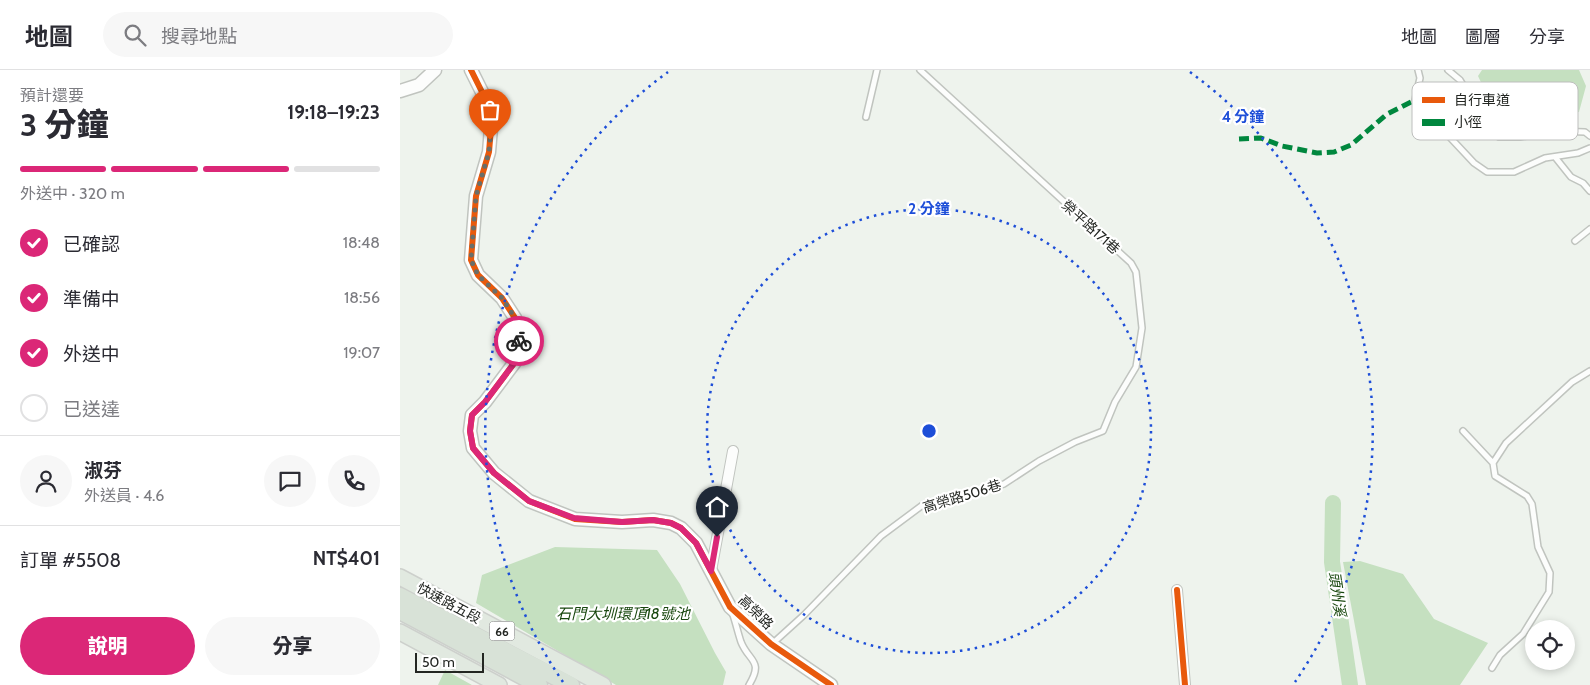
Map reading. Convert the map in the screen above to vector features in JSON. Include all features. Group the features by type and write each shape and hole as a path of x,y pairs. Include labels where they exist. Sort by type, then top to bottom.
{"highway":[{"name":"66","path":"400,596 570,685"},
{"name":"66","path":"400,612 539,685"}],"main road":[{"name":"快速路五段","path":"400,577 603,685"},
{"path":"400,632 499,685"}],"street":[{"path":"400,91 419,85 435,70"},
{"name":"高榮路","path":"471,70 483,94 491,128 489,152 476,196 471,260 478,275 502,298 515,318 520,342 515,362 485,402 472,415 470,431 473,448 494,473 529,501 574,518 622,522 653,520 671,523 681,528 696,543 730,606 772,644 831,685"},
{"path":"711,571 733,451"},
{"path":"1177,590 1185,685"}],"lane":[{"path":"866,117 877,70"},
{"name":"榮平路171巷","path":"920,70 1131,263 1136,272 1142,328 1136,367 1115,402 1103,431"},
{"path":"1448,70 1461,82"},
{"path":"1578,132 1585,132 1590,136"},
{"path":"1453,140 1474,163 1487,172 1499,173 1514,172 1544,158 1578,153 1590,148"},
{"path":"1555,157 1571,177 1583,183 1590,191"},
{"path":"1575,241 1590,229"},
{"path":"1493,463 1506,443 1572,382 1590,371"},
{"name":"高榮路506巷","path":"772,644 804,615 881,536 924,504 958,498 1004,484 1039,461 1075,442 1103,431"},
{"path":"1463,431 1493,463 1495,476 1527,496 1532,504 1538,546 1550,573 1549,592 1523,634 1500,655 1492,668"},
{"path":"730,606 742,644 754,661 755,676 749,685"}],"water":[{"path":"1482,70 1579,70 1586,86 1578,112 1578,82 1481,82 1478,76"},
{"name":"石門大圳環頂18號池","path":"555,547 657,550 680,584 726,672 723,685 616,685 476,603 482,575"},
{"path":"1360,561 1403,574 1434,619 1488,643 1460,685 1366,685 1343,562"},
{"path":"445,670 472,685 438,685"}],"waterway":[{"name":"頭州溪","path":"1333,503 1332,562 1350,685"}],"marked path":[{"path":"1239,139 1261,138 1282,146 1317,153 1334,152 1351,145 1387,114 1412,102"}],"cycle path":[{"path":"471,70 483,94 491,128 489,152 476,196 471,260 478,275 502,298 515,318 519,342 515,362 485,402 472,415 470,431 473,448 494,473 529,501 575,519 622,522 653,520 671,523 681,528 696,543 730,607 771,644 831,685"},
{"path":"1177,590 1185,685"}],"way so far":[{"path":"490,140 489,152 476,196 471,260 478,275 502,298 515,318 519,341"}],"route":[{"path":"519,341 515,362 485,402 472,415 470,431 473,448 494,473 529,501 574,518 622,522 653,520 671,523 681,528 696,543 711,571 717,537"}]}
